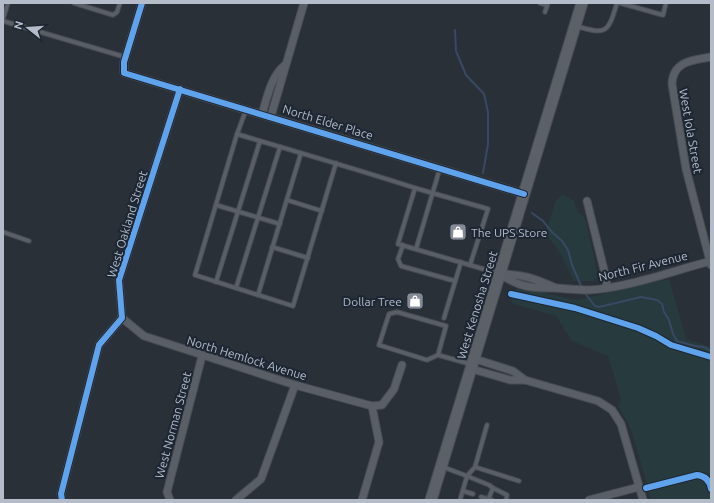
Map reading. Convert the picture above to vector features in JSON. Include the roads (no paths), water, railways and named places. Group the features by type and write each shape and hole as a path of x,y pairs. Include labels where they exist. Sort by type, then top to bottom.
{"main road":[{"name":"West Kenosha Street","path":"431,500 582,3"}],"street":[{"path":"125,57 142,3"},
{"path":"270,116 304,3"},
{"name":"North Elder Place","path":"125,57 124,73 180,88 524,194"},
{"name":"West Iola Street","path":"711,57 688,61 680,65 674,71 672,84 684,162 711,262"},
{"path":"262,114 272,82 281,68 285,65"},
{"name":"West Oakland Street","path":"122,318 119,280 180,88"},
{"path":"586,201 606,278 607,288"},
{"name":"North Fir Avenue","path":"500,274 514,282 534,288 589,290 636,282 711,262"},
{"path":"62,500 61,494 99,345 122,318"},
{"name":"North Hemlock Avenue","path":"122,318 144,336 295,385 372,406"},
{"name":"West Norman Street","path":"170,500 167,492 202,356"},
{"path":"362,500 379,442 372,406 382,405 394,389 402,365"},
{"path":"473,365 504,368 513,371 525,380"},
{"path":"473,365 502,378 510,380 525,380 591,399 612,410 621,424 625,435 643,500"},
{"path":"236,500 261,479 295,385"},
{"path":"589,500 639,487"}],"lane":[{"path":"8,3 3,20 125,57"},
{"path":"74,3 113,15 117,12 120,3"},
{"path":"540,3 547,4 545,12"},
{"path":"575,26 592,31 604,30 612,21 619,3 663,15 666,3"},
{"path":"268,94 276,96"},
{"path":"246,109 237,134 195,275 293,306 336,164"},
{"path":"237,134 488,209 470,265"},
{"path":"216,282 260,141"},
{"path":"236,288 280,147"},
{"path":"258,295 301,153"},
{"path":"416,249 440,168"},
{"path":"415,188 398,244 500,274"},
{"path":"287,200 322,211"},
{"path":"216,205 280,224"},
{"path":"3,232 29,241"},
{"path":"403,245 398,259 401,266 455,281"},
{"path":"272,248 308,258"},
{"path":"444,318 461,262"},
{"path":"438,355 446,326 397,312 389,314 378,345 427,360 438,355 473,365"},
{"path":"502,378 504,368"},
{"path":"460,500 467,476 475,467 487,425"},
{"path":"441,467 489,485 507,495 506,500"},
{"path":"475,467 519,481"},
{"path":"481,497 490,500 493,488"},
{"path":"463,491 473,494"}],"waterway":[{"path":"455,30 456,51 466,75 484,94 488,112 488,144 483,173"},
{"path":"532,213 543,221 562,241 568,250 572,265 582,288"},
{"path":"584,292 595,306 599,307 641,297 657,300 662,304 677,341 704,347 711,351"}],"place":[{"name":"The UPS Store","path":"458,232"},
{"name":"Dollar Tree","path":"415,301"}]}
